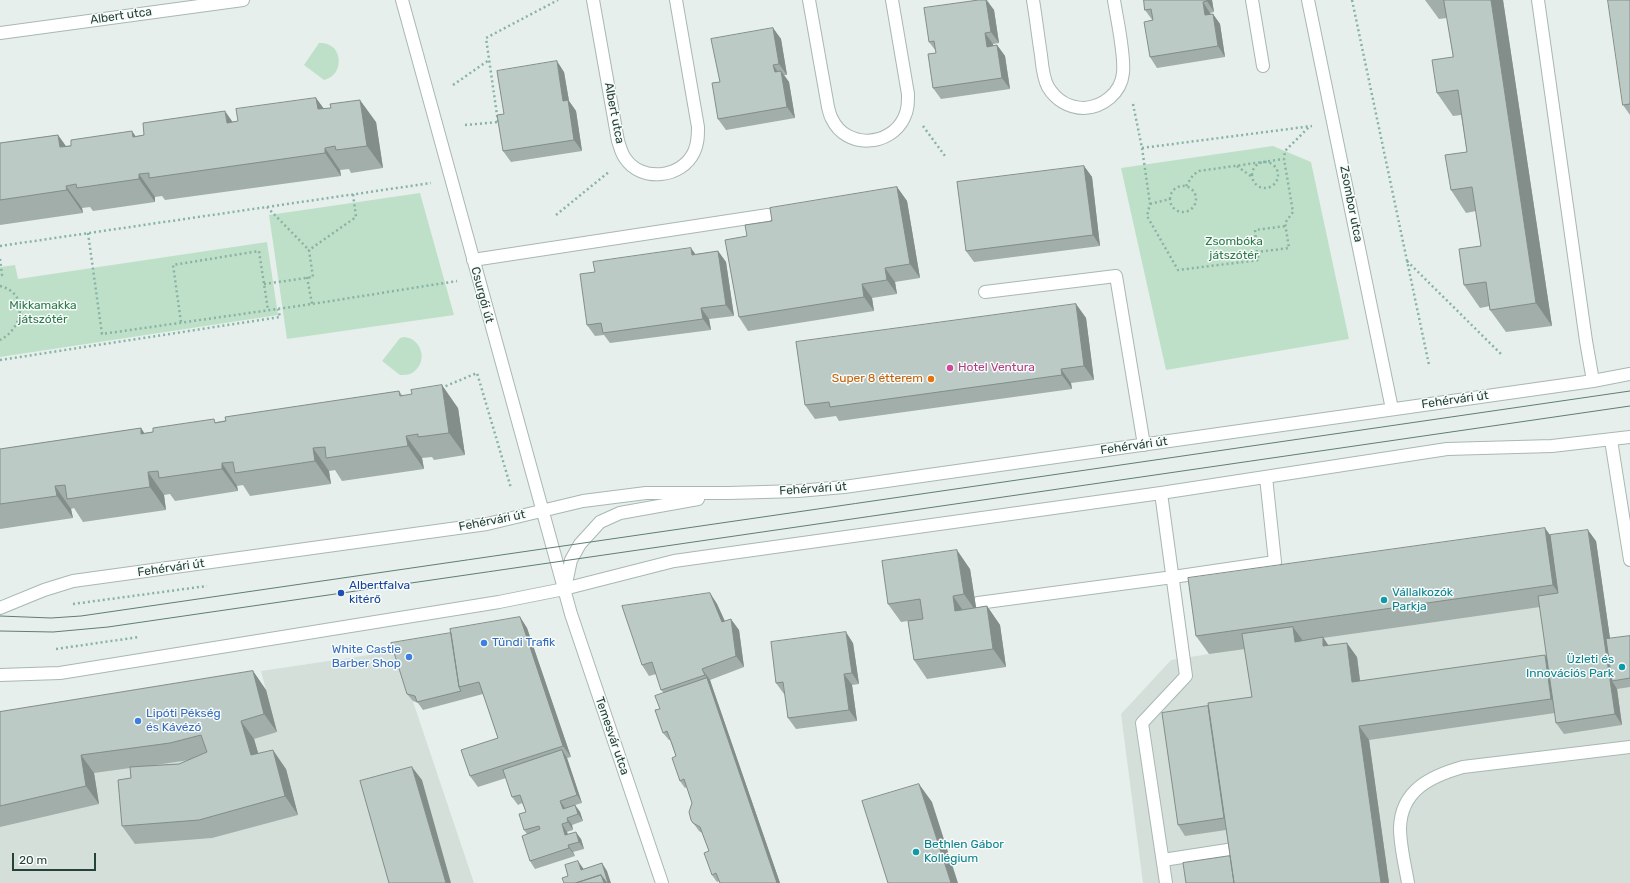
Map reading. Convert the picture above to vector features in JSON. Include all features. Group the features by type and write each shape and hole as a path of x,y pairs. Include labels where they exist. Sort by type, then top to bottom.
{"street":[{"name":"Albert utca","path":"0,33 243,0"},
{"name":"Csurgói út","path":"402,0 564,589"},
{"name":"Albert utca","path":"593,0 618,140 625,158 640,170 652,174 664,174 676,170 682,166 694,152 698,140 698,127 676,0"},
{"path":"808,0 828,107 832,120 839,130 850,137 862,141 874,141 886,137 896,129 904,119 908,107 908,94 892,0"},
{"path":"1033,0 1044,74 1048,86 1055,96 1065,104 1078,108 1090,108 1102,103 1112,96 1120,86 1123,74 1123,61 1114,0"},
{"path":"1252,0 1263,66"},
{"name":"Zsombor utca","path":"1308,0 1392,409"},
{"path":"1538,0 1586,341 1593,381"},
{"path":"473,260 768,215"},
{"path":"985,292 1116,276 1144,445"},
{"name":"Fehérvári út","path":"0,608 44,590 73,581 487,524 583,501 646,493 798,491 844,487 1593,381 1630,374"},
{"path":"0,675 60,673 477,606 564,589 674,560 1161,493 1447,449 1552,446 1630,437"},
{"path":"1612,440 1630,560"},
{"path":"978,603 1275,562 1266,477"},
{"path":"564,589 571,560 580,544 600,522 620,513 730,493"},
{"path":"1161,493 1186,676 1142,723 1166,883"},
{"name":"Temesvár utca","path":"564,589 662,883"},
{"path":"1408,883 1400,829 1402,814 1409,797 1419,786 1447,772 1463,768 1630,747"},
{"path":"1163,860 1234,849"}],"path":[{"path":"498,122 486,38 558,0"},
{"path":"1352,0 1429,365"},
{"path":"453,85 489,60"},
{"path":"1123,74 1128,82 1142,148 1150,204 1147,216 1178,270 1259,260 1255,230 1286,226"},
{"path":"908,107 945,156"},
{"path":"465,125 504,122"},
{"path":"1142,148 1334,122"},
{"path":"1258,252 1289,248 1285,223 1293,212 1284,159 1285,151 1309,126"},
{"path":"556,215 625,158"},
{"path":"1186,186 1193,175 1199,171 1284,159"},
{"path":"1236,165 1245,170 1252,177 1254,183 1262,188 1268,188 1276,183 1278,177 1277,168 1270,162 1264,162 1256,166 1252,177"},
{"path":"0,246 451,180"},
{"path":"1179,186 1186,186 1192,189 1196,194 1196,201 1193,208 1187,212 1177,211 1172,206 1170,199 1171,192 1179,186"},
{"path":"309,250 356,217 353,194"},
{"path":"1150,204 1170,199"},
{"path":"264,284 312,277 309,250 267,207"},
{"path":"88,233 102,334 312,304 478,278"},
{"path":"181,322 173,265 259,251 268,310"},
{"path":"0,260 2,275 0,275"},
{"path":"1407,261 1501,354"},
{"path":"307,278 312,304"},
{"path":"0,286 16,295 20,313 10,334 0,340"},
{"path":"0,360 280,317 278,309"},
{"path":"437,390 477,373 511,488"},
{"path":"72,604 211,585"},
{"path":"56,649 86,645"}],"shaded area":[{"path":"1596,541 1611,646 1630,644 1630,883 1143,883 1121,714 1171,660 1209,654 1201,597"},
{"path":"396,651 474,883 0,883 0,732 266,690 261,671"}],"green space":[{"path":"319,43 327,44 333,47 339,59 336,72 331,77 324,80 304,65"},
{"name":"Zsombóka játszótér","path":"1273,146 1311,162 1349,339 1166,370 1121,168"},
{"path":"420,193 454,315 287,339 269,215"},
{"name":"Mikkamakka játszótér","path":"267,242 278,315 0,357 0,267 15,265 18,279"},
{"path":"400,338 410,338 419,346 422,357 417,369 408,375 400,375 382,361"}],"building":[{"path":"986,0 991,32 985,33 987,47 997,45 1002,78 933,88 928,54 936,53 934,41 929,42 924,8"},
{"path":"1144,0 1206,0 1207,1 1203,2 1205,15 1213,14 1218,46 1150,57 1144,22 1153,20 1151,9 1145,10"},
{"path":"1444,0 1491,0 1536,303 1490,310 1486,282 1464,285 1459,249 1481,246 1472,187 1451,190 1445,155 1467,152 1458,90 1437,93 1432,60 1453,57"},
{"path":"1608,0 1630,0 1630,104 1623,105"},
{"path":"773,28 779,64 773,65 775,72 781,71 787,107 718,119 712,83 720,82 711,39"},
{"path":"557,61 563,101 568,100 574,140 503,151 497,115 504,114 497,71"},
{"path":"316,98 318,109 331,108 330,104 360,100 367,146 336,150 335,146 325,148 325,153 149,178 149,173 139,174 139,179 77,188 76,184 66,186 67,190 0,200 0,143 58,135 60,147 71,146 71,140 132,131 133,137 144,135 143,123 225,111 227,123 238,121 236,109"},
{"path":"1084,166 1093,235 966,251 957,182"},
{"path":"897,187 910,264 885,268 887,280 862,284 864,297 739,317 725,240 747,236 745,225 772,221 770,208"},
{"path":"691,248 692,255 718,251 726,305 701,308 703,319 603,333 601,323 587,325 580,274 595,272 593,262"},
{"name":"Hotel Ventura","path":"1076,304 1084,366 1061,369 1062,375 830,407 829,402 805,405 796,342"},
{"path":"442,385 449,433 418,437 418,434 406,436 408,446 326,458 325,447 313,448 315,461 235,473 233,462 222,463 222,469 159,478 158,471 148,472 150,487 67,499 65,485 55,486 57,496 0,504 0,449 141,428 141,434 153,432 153,428 214,419 215,423 226,421 225,417 399,391 400,396 412,394 411,390"},
{"name":"Vállalkozók Parkja","path":"1545,528 1553,585 1196,636 1188,578"},
{"path":"1588,530 1615,714 1556,723 1538,596 1558,593 1550,535"},
{"path":"957,550 964,594 953,596 955,611 987,606 993,649 914,660 908,621 923,619 920,599 888,604 882,561"},
{"path":"710,593 722,622 731,619 736,656 702,669 705,675 661,690 652,662 642,665 622,606"},
{"path":"520,617 563,746 470,776 461,750 498,738 479,682 459,687 450,629"},
{"path":"1293,627 1295,642 1323,637 1323,646 1347,643 1352,682 1545,655 1551,699 1359,726 1381,883 1234,883 1208,703 1252,697 1242,634"},
{"path":"846,632 852,673 844,674 849,710 788,718 783,682 776,683 771,642"},
{"path":"451,633 459,687 461,691 417,702 415,696 407,694 391,643"},
{"name":"Üzleti és Innovációs Park","path":"1630,636 1630,678 1612,681 1606,639"},
{"path":"253,671 264,714 241,721 251,755 273,750 285,796 199,820 122,826 118,780 131,778 130,767 179,764 207,752 201,735 170,743 81,755 86,786 0,806 0,712"},
{"path":"707,678 777,883 720,883 716,873 712,875 704,853 709,851 700,827 691,820 689,812 692,803 684,779 680,781 672,758 676,756 667,731 663,733 655,710 660,709 655,696"},
{"path":"1208,706 1224,818 1178,825 1162,713"},
{"path":"562,750 577,795 560,801 563,809 575,805 578,814 567,818 568,822 562,824 565,835 576,832 579,842 568,845 569,848 530,861 522,836 540,829 539,826 524,830 519,814 526,812 520,795 512,797 503,770"},
{"path":"412,767 446,883 389,883 360,781"},
{"name":"Bethlen Gábor Kollégium","path":"919,784 951,883 888,883 862,801"},
{"path":"1230,856 1234,883 1186,883 1183,863"},
{"path":"578,861 581,870 602,863 608,883 601,875 576,883 564,883 562,878 568,876 565,865"},
{"path":"601,875 604,883 576,883"}],"tram line":[{"path":"0,616 51,618 81,616 1630,391"},
{"path":"0,631 53,632 108,627 1630,406"}],"place":[{"name":"Hotel Ventura","path":"950,368"},
{"name":"Super 8 étterem","path":"931,379"},
{"name":"Albertfalva kitérő","path":"341,593"},
{"name":"Vállalkozók Parkja","path":"1384,600"},
{"name":"Tündi Trafik","path":"484,643"},
{"name":"White Castle Barber Shop","path":"409,657"},
{"name":"Üzleti és Innovációs Park","path":"1622,667"},
{"name":"Lipóti Pékség és Kávézó","path":"138,721"},
{"name":"Bethlen Gábor Kollégium","path":"916,852"}]}
